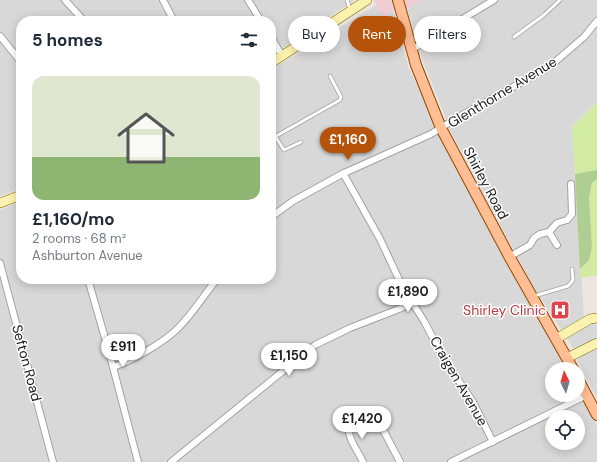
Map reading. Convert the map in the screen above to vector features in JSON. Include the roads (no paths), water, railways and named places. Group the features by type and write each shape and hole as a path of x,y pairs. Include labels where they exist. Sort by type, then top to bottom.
{"main road":[{"name":"Shirley Road","path":"398,0 411,50 441,128 509,257 569,362"},
{"path":"585,391 597,415"}],"street":[{"path":"66,0 80,16"},
{"path":"163,0 171,16"},
{"path":"248,0 258,16"},
{"path":"276,60 367,0"},
{"path":"411,50 494,0"},
{"name":"Glenthorne Avenue","path":"276,213 292,202 343,174 431,134 549,67 584,37 597,21"},
{"path":"0,36 16,56"},
{"path":"276,46 282,56"},
{"name":"Craigen Avenue","path":"343,174 380,239 399,280 424,321 448,366 473,402 493,442"},
{"path":"509,257 530,244 534,238 540,234 549,232 557,223 567,220 572,214 571,184"},
{"path":"0,203 16,197"},
{"path":"549,232 557,245"},
{"name":"Sefton Road","path":"0,263 53,462"},
{"path":"89,284 138,462"},
{"path":"113,367 124,363 173,333 213,284"},
{"path":"171,462 314,345 350,328 412,303"},
{"path":"556,339 590,319 597,318"},
{"path":"567,358 597,343"},
{"path":"451,462 587,395"},
{"path":"363,462 349,430 353,420 365,415 372,416 378,420 400,462"}],"lane":[{"path":"347,0 351,10"},
{"path":"514,37 560,0"},
{"path":"276,135 340,100 341,97 330,76"},
{"path":"276,138 284,150 301,142"},
{"path":"532,297 568,286 573,280 572,269"}],"place":[{"name":"Shirley Clinic","path":"560,310"}]}
